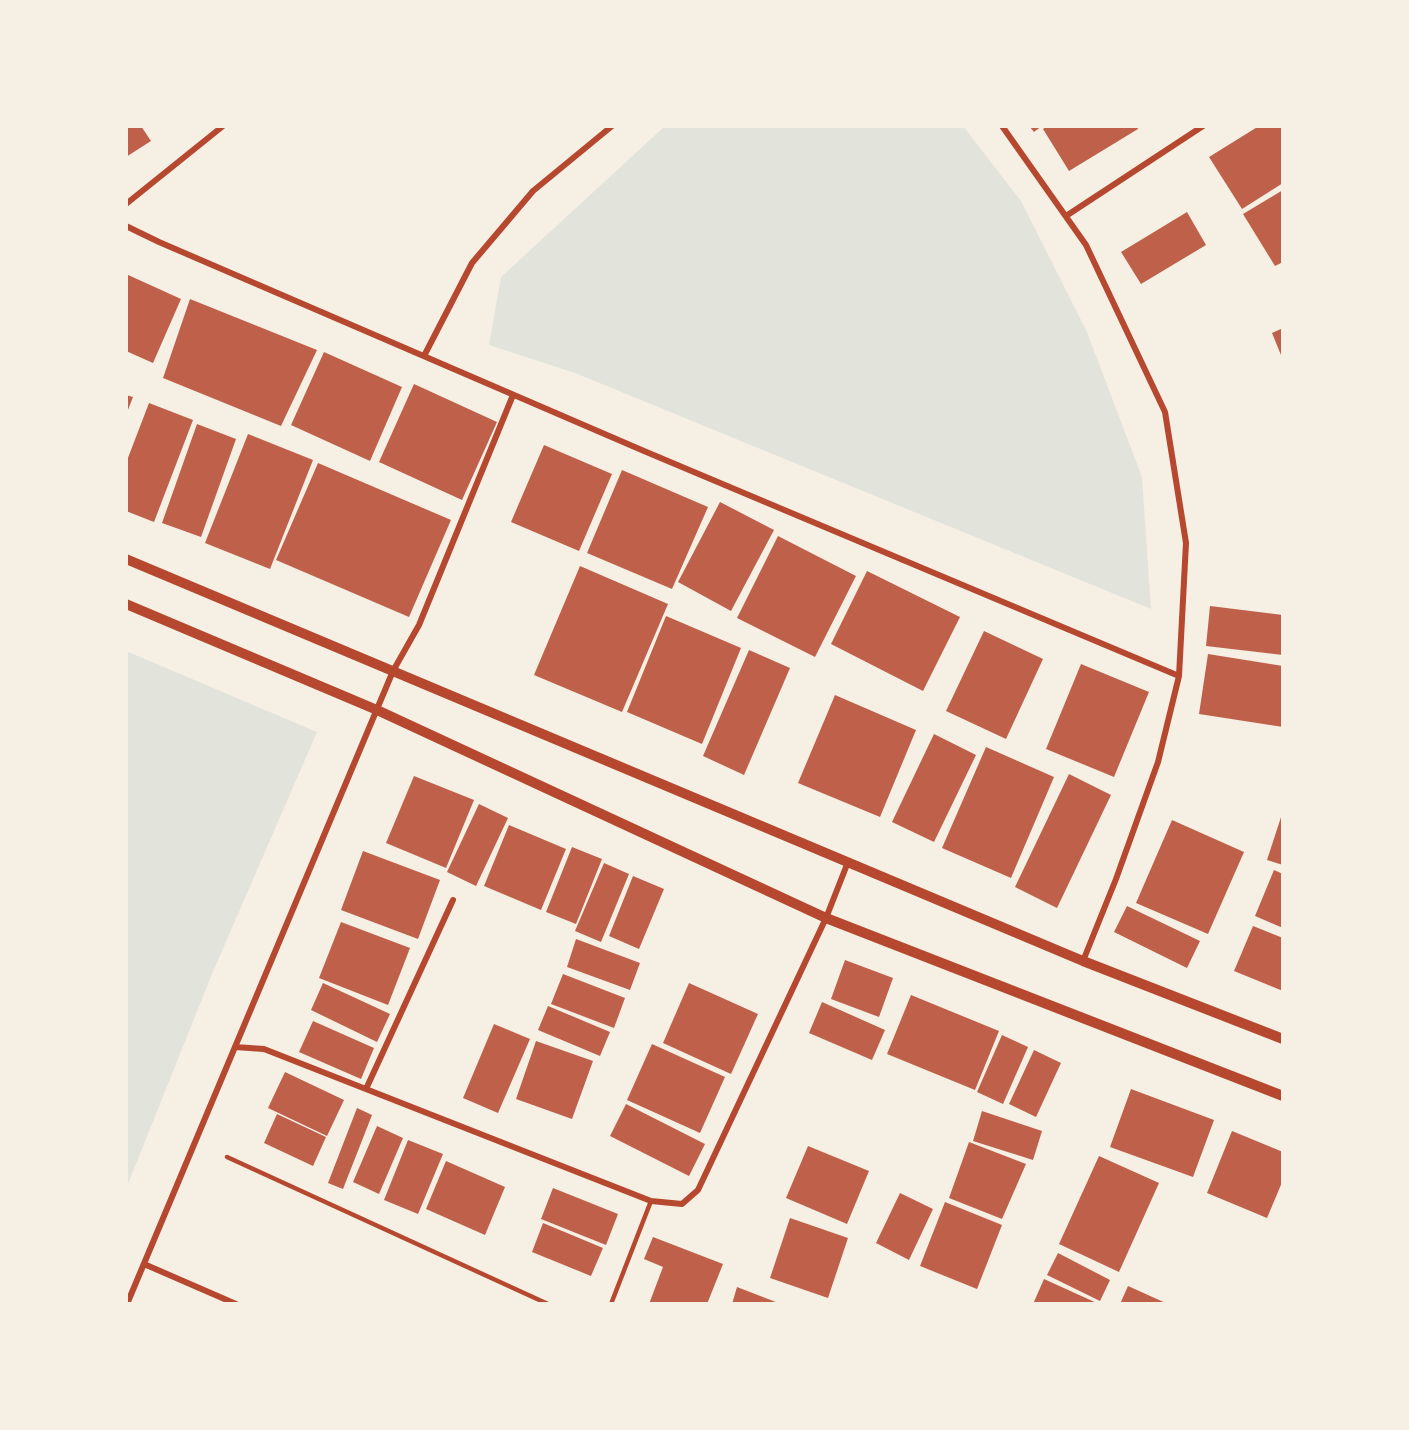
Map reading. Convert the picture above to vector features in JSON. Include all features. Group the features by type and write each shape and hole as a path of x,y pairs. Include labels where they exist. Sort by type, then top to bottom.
{"street":[{"path":"126,204 223,126"},
{"path":"424,356 472,263 533,191 612,126"},
{"path":"1002,126 1086,245 1165,412 1186,543 1179,676 1158,762 1116,879 1083,961"},
{"path":"1066,216 1203,126"},
{"path":"126,226 424,356 1179,676"},
{"path":"127,1304 393,671 419,625 513,394"},
{"path":"126,559 1083,961 1283,1039"},
{"path":"126,604 377,710 826,918 1283,1096"},
{"path":"235,1047 264,1049 651,1201 682,1204 698,1190 826,918 848,862"},
{"path":"366,1089 453,900"},
{"path":"144,1264 236,1304"}],"lane":[{"path":"227,1157 548,1304"},
{"path":"611,1304 651,1201"}],"shaded area":[{"path":"665,126 963,126 1021,201 1087,332 1142,477 1151,609 575,373 489,345 501,277"},
{"path":"126,651 317,732 212,974 126,1189"}],"building":[{"path":"126,126 141,126 151,141 126,157"},
{"path":"1029,126 1042,126 1034,132"},
{"path":"1047,126 1137,126 1138,129 1069,171 1043,129"},
{"path":"1259,126 1283,126 1283,183 1242,209 1209,157"},
{"path":"1283,190 1283,262 1275,266 1243,214"},
{"path":"1187,212 1206,245 1141,284 1121,252"},
{"path":"126,274 181,299 153,363 126,351"},
{"path":"190,299 317,350 281,426 163,378"},
{"path":"1283,328 1283,360 1272,333"},
{"path":"324,352 402,387 370,461 291,425"},
{"path":"414,384 497,422 462,500 379,462"},
{"path":"126,395 133,397 126,415"},
{"path":"149,403 193,420 154,522 126,511 126,463"},
{"path":"197,424 236,439 201,537 162,523"},
{"path":"248,434 313,460 270,569 205,543"},
{"path":"544,445 612,474 579,551 511,522"},
{"path":"318,463 451,520 409,617 276,560"},
{"path":"622,470 708,507 672,589 587,553"},
{"path":"720,502 774,530 731,611 678,582"},
{"path":"778,536 856,576 815,657 737,618"},
{"path":"580,566 668,604 622,712 534,675"},
{"path":"867,571 960,617 923,691 831,644"},
{"path":"1210,606 1283,615 1283,655 1206,646"},
{"path":"666,616 741,648 702,744 627,712"},
{"path":"984,631 1043,659 1006,739 946,711"},
{"path":"749,650 790,668 744,775 703,756"},
{"path":"1208,654 1283,666 1283,727 1199,714"},
{"path":"1081,664 1149,692 1114,777 1046,749"},
{"path":"835,695 916,730 880,817 798,783"},
{"path":"934,734 976,755 934,842 892,822"},
{"path":"986,747 1054,777 1011,878 942,848"},
{"path":"1069,774 1111,795 1057,908 1015,887"},
{"path":"414,776 474,800 446,868 386,843"},
{"path":"479,804 508,818 476,886 447,872"},
{"path":"1283,811 1283,865 1267,860"},
{"path":"1172,820 1244,852 1208,934 1136,903"},
{"path":"509,825 566,849 541,910 484,886"},
{"path":"572,847 602,859 576,924 546,912"},
{"path":"363,851 440,880 418,939 341,910"},
{"path":"604,863 629,874 601,942 575,931"},
{"path":"1274,870 1283,874 1283,928 1255,916"},
{"path":"633,876 664,889 639,949 609,936"},
{"path":"1127,906 1200,941 1187,968 1114,932"},
{"path":"341,922 410,948 388,1005 319,978"},
{"path":"1253,926 1283,938 1283,991 1234,971"},
{"path":"576,939 640,963 630,990 567,967"},
{"path":"845,960 893,978 879,1017 831,999"},
{"path":"563,974 625,998 614,1028 551,1004"},
{"path":"323,983 390,1014 377,1042 311,1010"},
{"path":"689,983 758,1014 731,1074 663,1043"},
{"path":"911,995 999,1031 975,1090 887,1054"},
{"path":"822,1002 885,1030 872,1060 809,1033"},
{"path":"548,1006 610,1032 600,1056 538,1030"},
{"path":"313,1021 374,1048 361,1079 299,1052"},
{"path":"494,1024 530,1039 498,1113 463,1098"},
{"path":"1002,1035 1028,1047 1003,1104 977,1092"},
{"path":"536,1041 593,1061 572,1119 516,1099"},
{"path":"652,1044 725,1077 700,1133 627,1100"},
{"path":"1034,1050 1061,1063 1036,1117 1009,1104"},
{"path":"285,1072 344,1100 327,1136 268,1108"},
{"path":"1131,1089 1214,1120 1193,1177 1110,1147"},
{"path":"626,1104 705,1144 689,1176 610,1136"},
{"path":"357,1108 372,1115 343,1189 328,1183"},
{"path":"982,1111 1042,1131 1033,1160 973,1141"},
{"path":"277,1114 326,1137 313,1166 264,1143"},
{"path":"377,1126 403,1138 379,1194 353,1182"},
{"path":"1232,1131 1283,1152 1283,1180 1267,1218 1207,1193"},
{"path":"408,1140 443,1154 418,1214 384,1200"},
{"path":"969,1142 1026,1164 1002,1219 949,1198"},
{"path":"808,1146 869,1171 847,1224 786,1198"},
{"path":"1099,1156 1159,1183 1119,1272 1059,1244"},
{"path":"446,1161 505,1187 485,1235 426,1209"},
{"path":"553,1188 618,1214 606,1245 541,1219"},
{"path":"900,1193 933,1209 909,1260 876,1243"},
{"path":"945,1202 1002,1225 977,1289 920,1266"},
{"path":"790,1218 848,1238 828,1298 770,1278"},
{"path":"543,1223 603,1248 591,1276 532,1252"},
{"path":"653,1237 723,1264 707,1304 649,1304 663,1267 644,1259"},
{"path":"1058,1253 1110,1280 1100,1301 1047,1275"},
{"path":"1044,1279 1099,1304 1033,1304"},
{"path":"1128,1286 1168,1304 1120,1304"},
{"path":"737,1287 781,1304 732,1304"}]}
